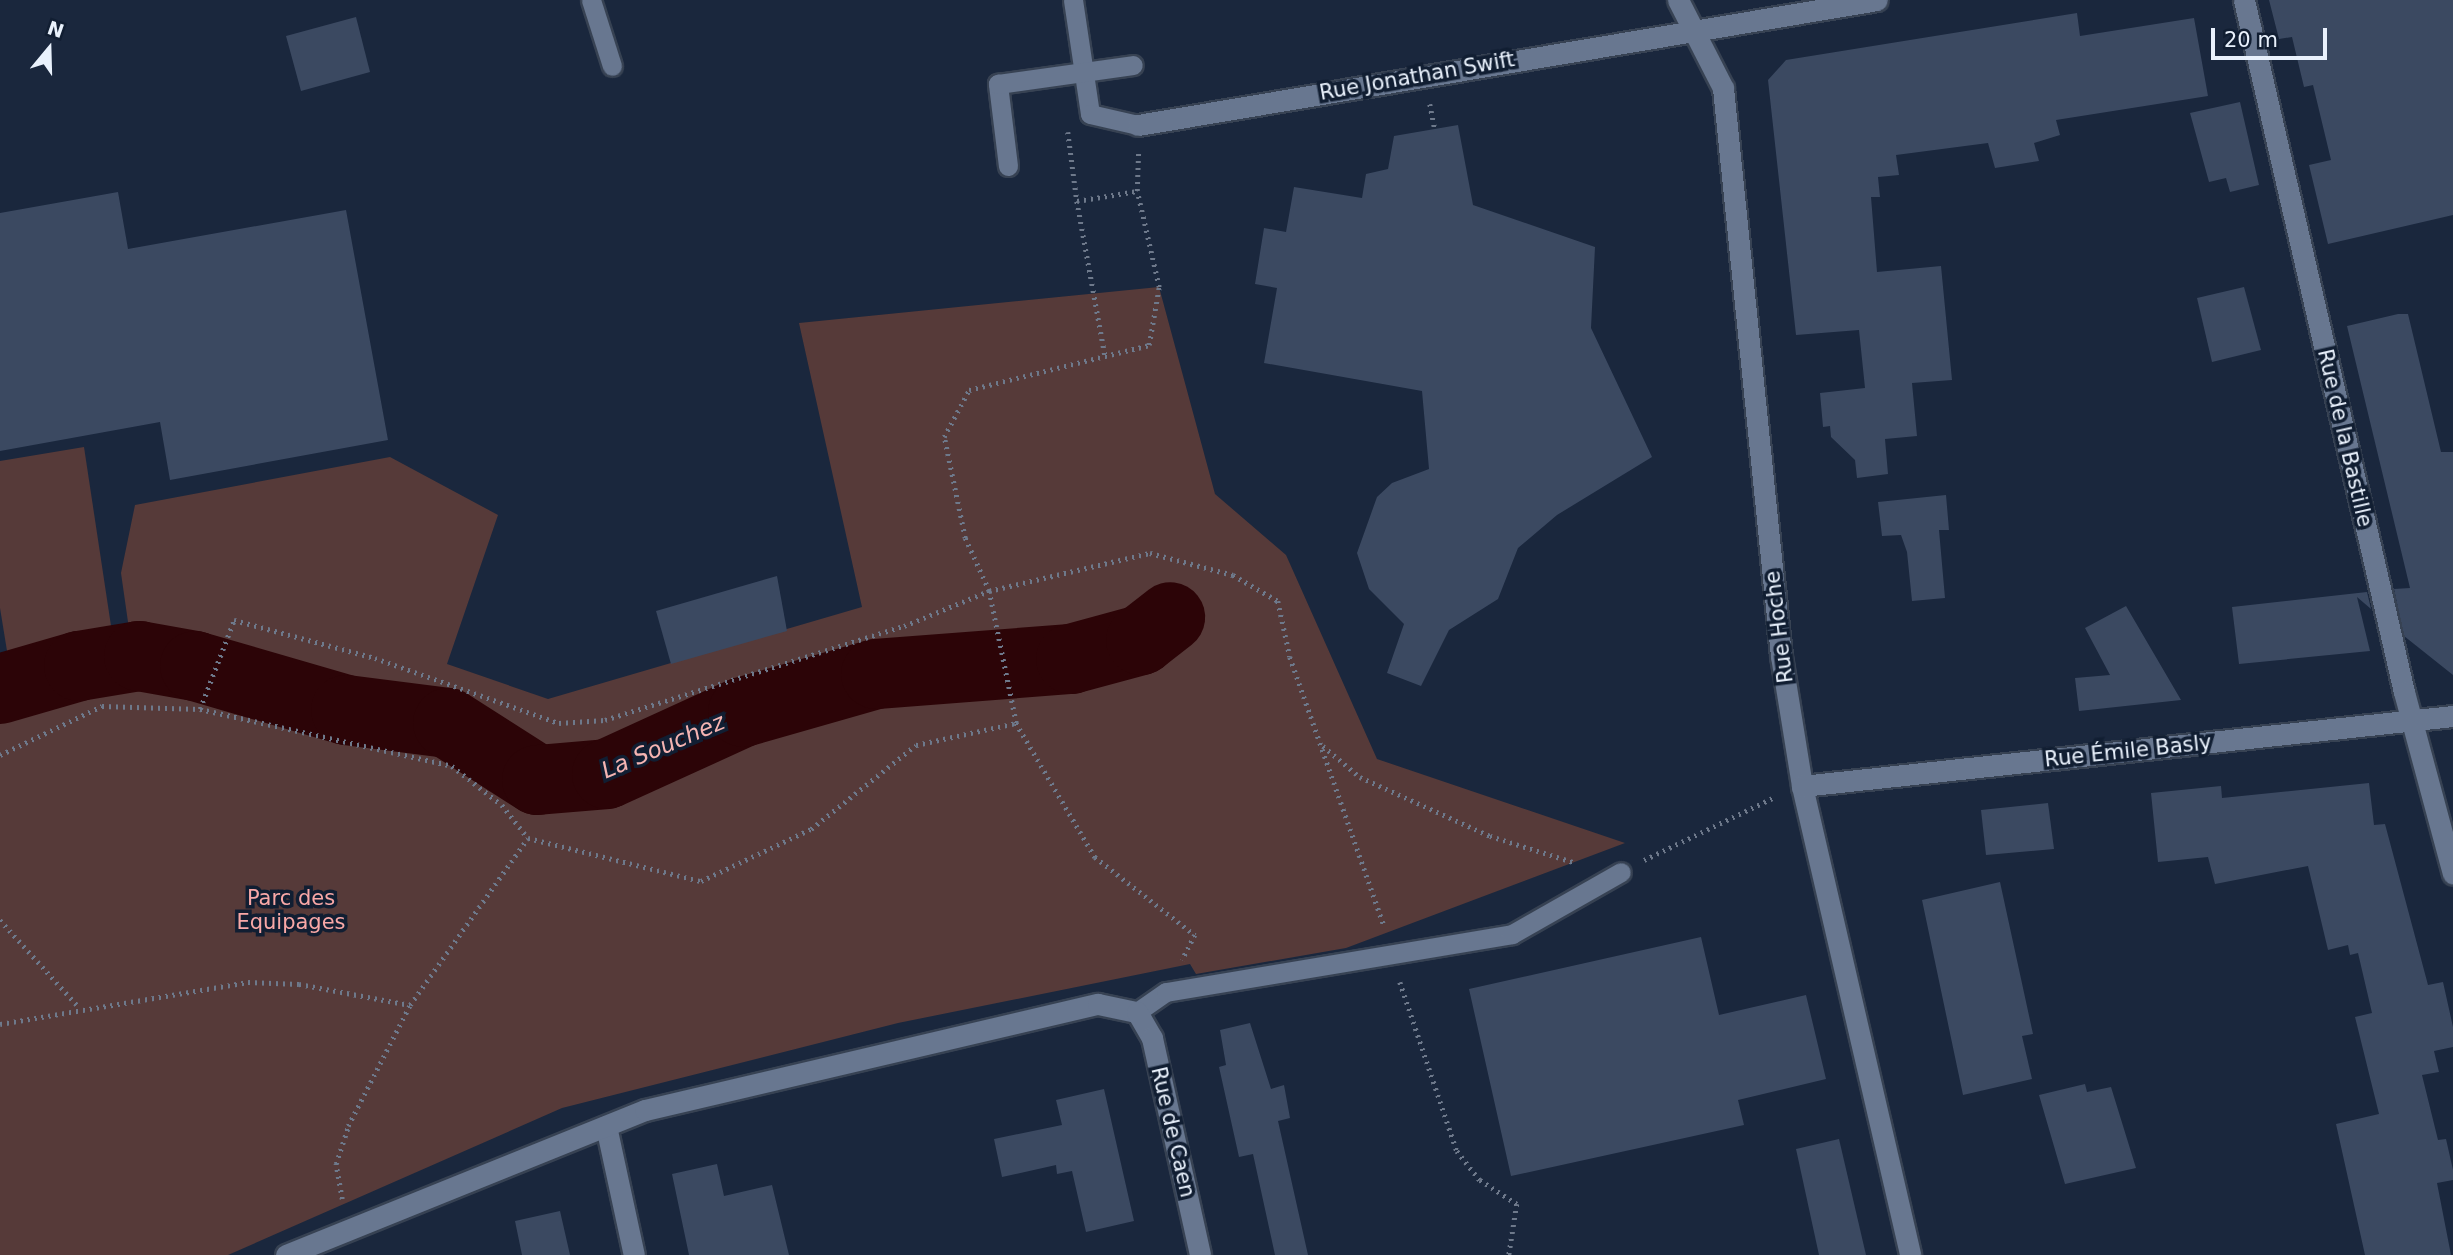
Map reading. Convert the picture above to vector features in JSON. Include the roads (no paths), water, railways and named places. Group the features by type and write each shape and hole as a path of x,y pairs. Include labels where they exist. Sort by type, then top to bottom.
{"street":[{"name":"Rue Hoche","path":"1678,0 1696,29 1723,88 1731,144 1781,656 1802,786 1910,1255"},
{"name":"Rue Jonathan Swift","path":"1138,125 1877,0"},
{"name":"Rue de la Bastille","path":"2244,0 2411,720 2453,873"},
{"name":"Rue Émile Basly","path":"1802,786 2453,716"},
{"path":"286,1255 645,1111 1098,1004 1137,1012"},
{"name":"Rue de Caen","path":"1137,1012 1152,1038 1200,1255"},
{"path":"606,1125 634,1255"}],"lane":[{"path":"592,0 612,66"},
{"path":"1073,0 1090,114 1138,125"},
{"path":"1008,166 998,85 1083,69 1133,65"},
{"path":"1137,1012 1166,992 1512,934 1621,872"}],"waterway":[{"name":"La Souchez","path":"0,689 79,666 139,656 195,666 346,710 448,723 537,780 607,774 743,712 876,674 1071,659 1141,640 1170,617"}],"park label":[{"name":"Parc des Equipages","path":"291,910"}]}
